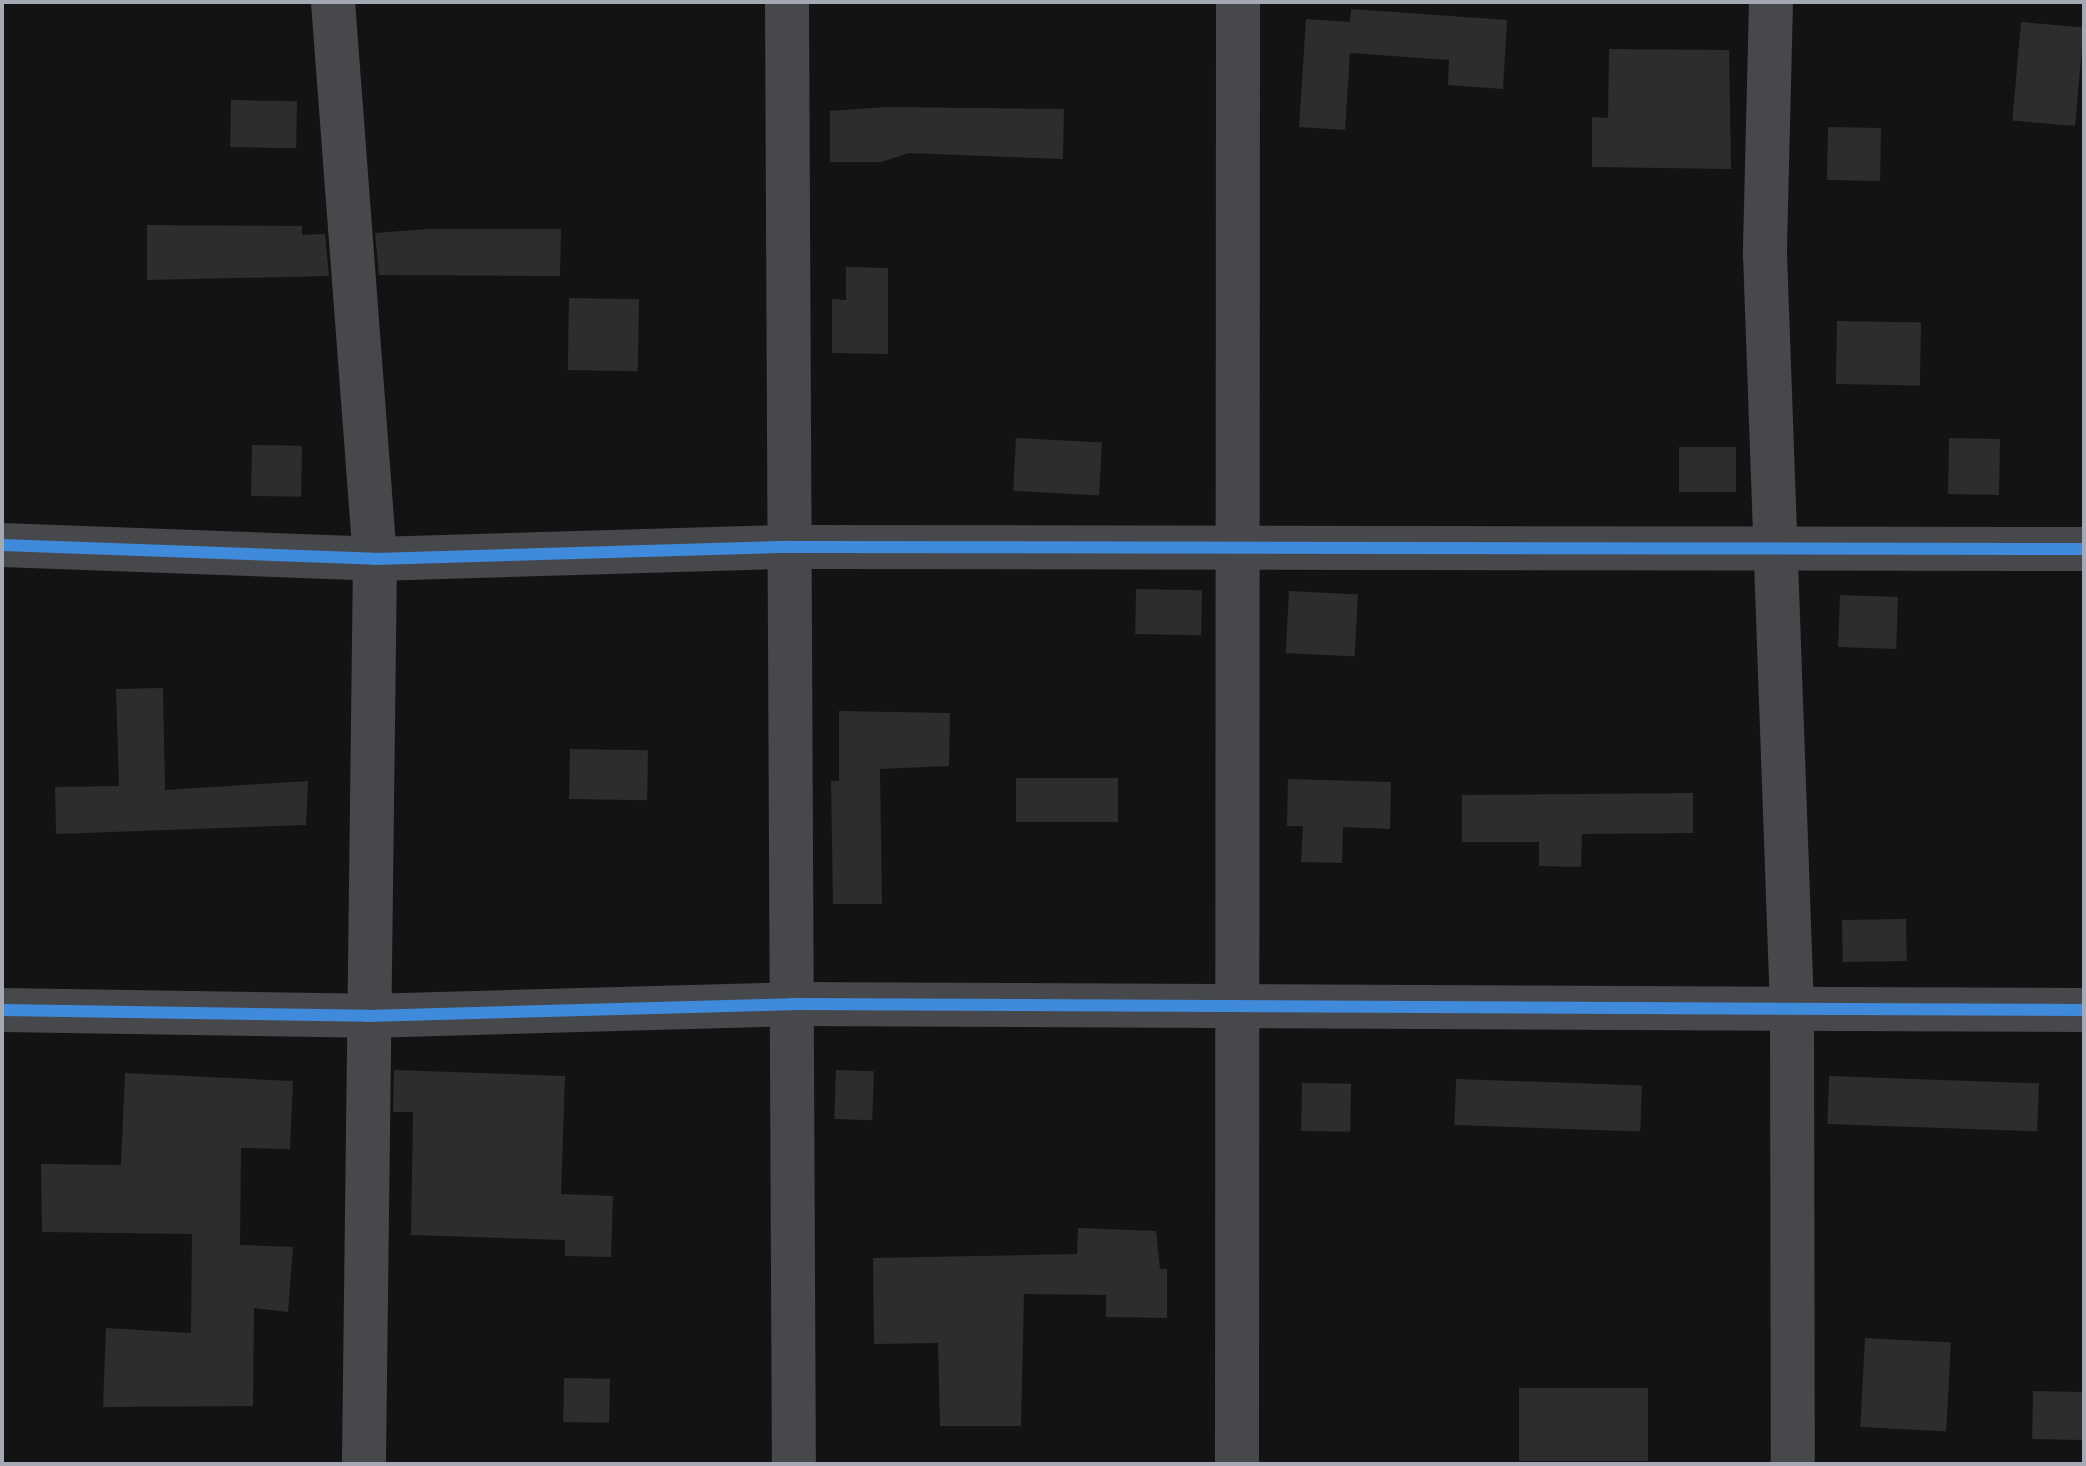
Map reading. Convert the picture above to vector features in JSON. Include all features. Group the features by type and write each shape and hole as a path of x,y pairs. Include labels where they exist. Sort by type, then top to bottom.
{"street":[{"path":"333,2 375,559 367,1016 364,1464"},
{"path":"787,2 794,1464"},
{"path":"1237,1464 1238,2"},
{"path":"1771,2 1765,254 1792,1008 1793,1464"},
{"path":"2,545 375,559 790,547 2084,549"},
{"path":"2,1010 367,1016 792,1004 2084,1010"}],"building":[{"path":"1351,9 1507,20 1503,89 1448,85 1449,60 1350,53 1345,130 1299,127 1306,19 1350,22"},
{"path":"2021,22 2084,27 2075,126 2012,121"},
{"path":"1609,49 1729,50 1731,169 1592,167 1592,117 1608,118"},
{"path":"231,100 297,101 296,148 230,147"},
{"path":"886,107 1064,109 1063,159 909,153 881,162 830,162 830,111"},
{"path":"1828,127 1881,128 1880,181 1827,180"},
{"path":"147,225 302,226 302,235 325,234 329,276 147,280"},
{"path":"427,229 561,229 560,276 379,275 375,233"},
{"path":"846,267 888,268 888,354 832,353 832,299 846,300"},
{"path":"569,298 639,299 638,371 568,370"},
{"path":"1837,321 1921,322 1920,385 1836,384"},
{"path":"1016,438 1102,443 1099,495 1013,491"},
{"path":"1949,438 2000,439 1999,495 1948,494"},
{"path":"252,445 302,446 301,497 251,496"},
{"path":"1679,447 1736,447 1736,492 1679,492"},
{"path":"1136,589 1202,590 1201,635 1135,634"},
{"path":"1289,591 1358,595 1355,657 1286,653"},
{"path":"1840,595 1898,597 1896,649 1838,647"},
{"path":"163,688 165,790 308,781 306,825 56,834 55,787 119,786 116,689"},
{"path":"839,711 950,713 949,766 880,769 882,904 833,904 831,781 839,781"},
{"path":"570,749 648,750 647,800 569,799"},
{"path":"1016,778 1118,778 1118,822 1016,822"},
{"path":"1288,779 1391,782 1390,829 1343,827 1342,863 1301,862 1303,826 1287,826"},
{"path":"1693,793 1693,833 1582,834 1581,867 1539,866 1539,842 1462,842 1462,795"},
{"path":"1906,919 1907,961 1843,962 1842,920"},
{"path":"394,1070 565,1076 561,1194 613,1196 611,1257 565,1256 565,1240 411,1235 413,1112 393,1112"},
{"path":"836,1070 874,1071 872,1120 834,1119"},
{"path":"125,1073 293,1081 290,1149 241,1148 240,1245 293,1247 288,1312 254,1308 253,1406 103,1407 106,1328 191,1333 192,1234 42,1232 41,1164 121,1165"},
{"path":"1829,1076 2039,1083 2037,1131 1827,1124"},
{"path":"1456,1079 1642,1085 1640,1131 1454,1125"},
{"path":"1302,1083 1351,1084 1350,1132 1301,1131"},
{"path":"1078,1228 1156,1231 1160,1269 1167,1269 1167,1318 1106,1317 1106,1295 1024,1294 1021,1426 940,1426 938,1343 874,1344 873,1258 1077,1254"},
{"path":"1865,1338 1951,1343 1946,1431 1860,1427"},
{"path":"564,1378 610,1379 609,1423 563,1422"},
{"path":"1519,1388 1648,1388 1648,1461 1519,1461"},
{"path":"2033,1391 2084,1392 2083,1440 2032,1439"}],"cycle path":[{"path":"2,545 375,559 790,547 2084,549"},
{"path":"2,1010 367,1016 792,1004 2084,1010"}]}
